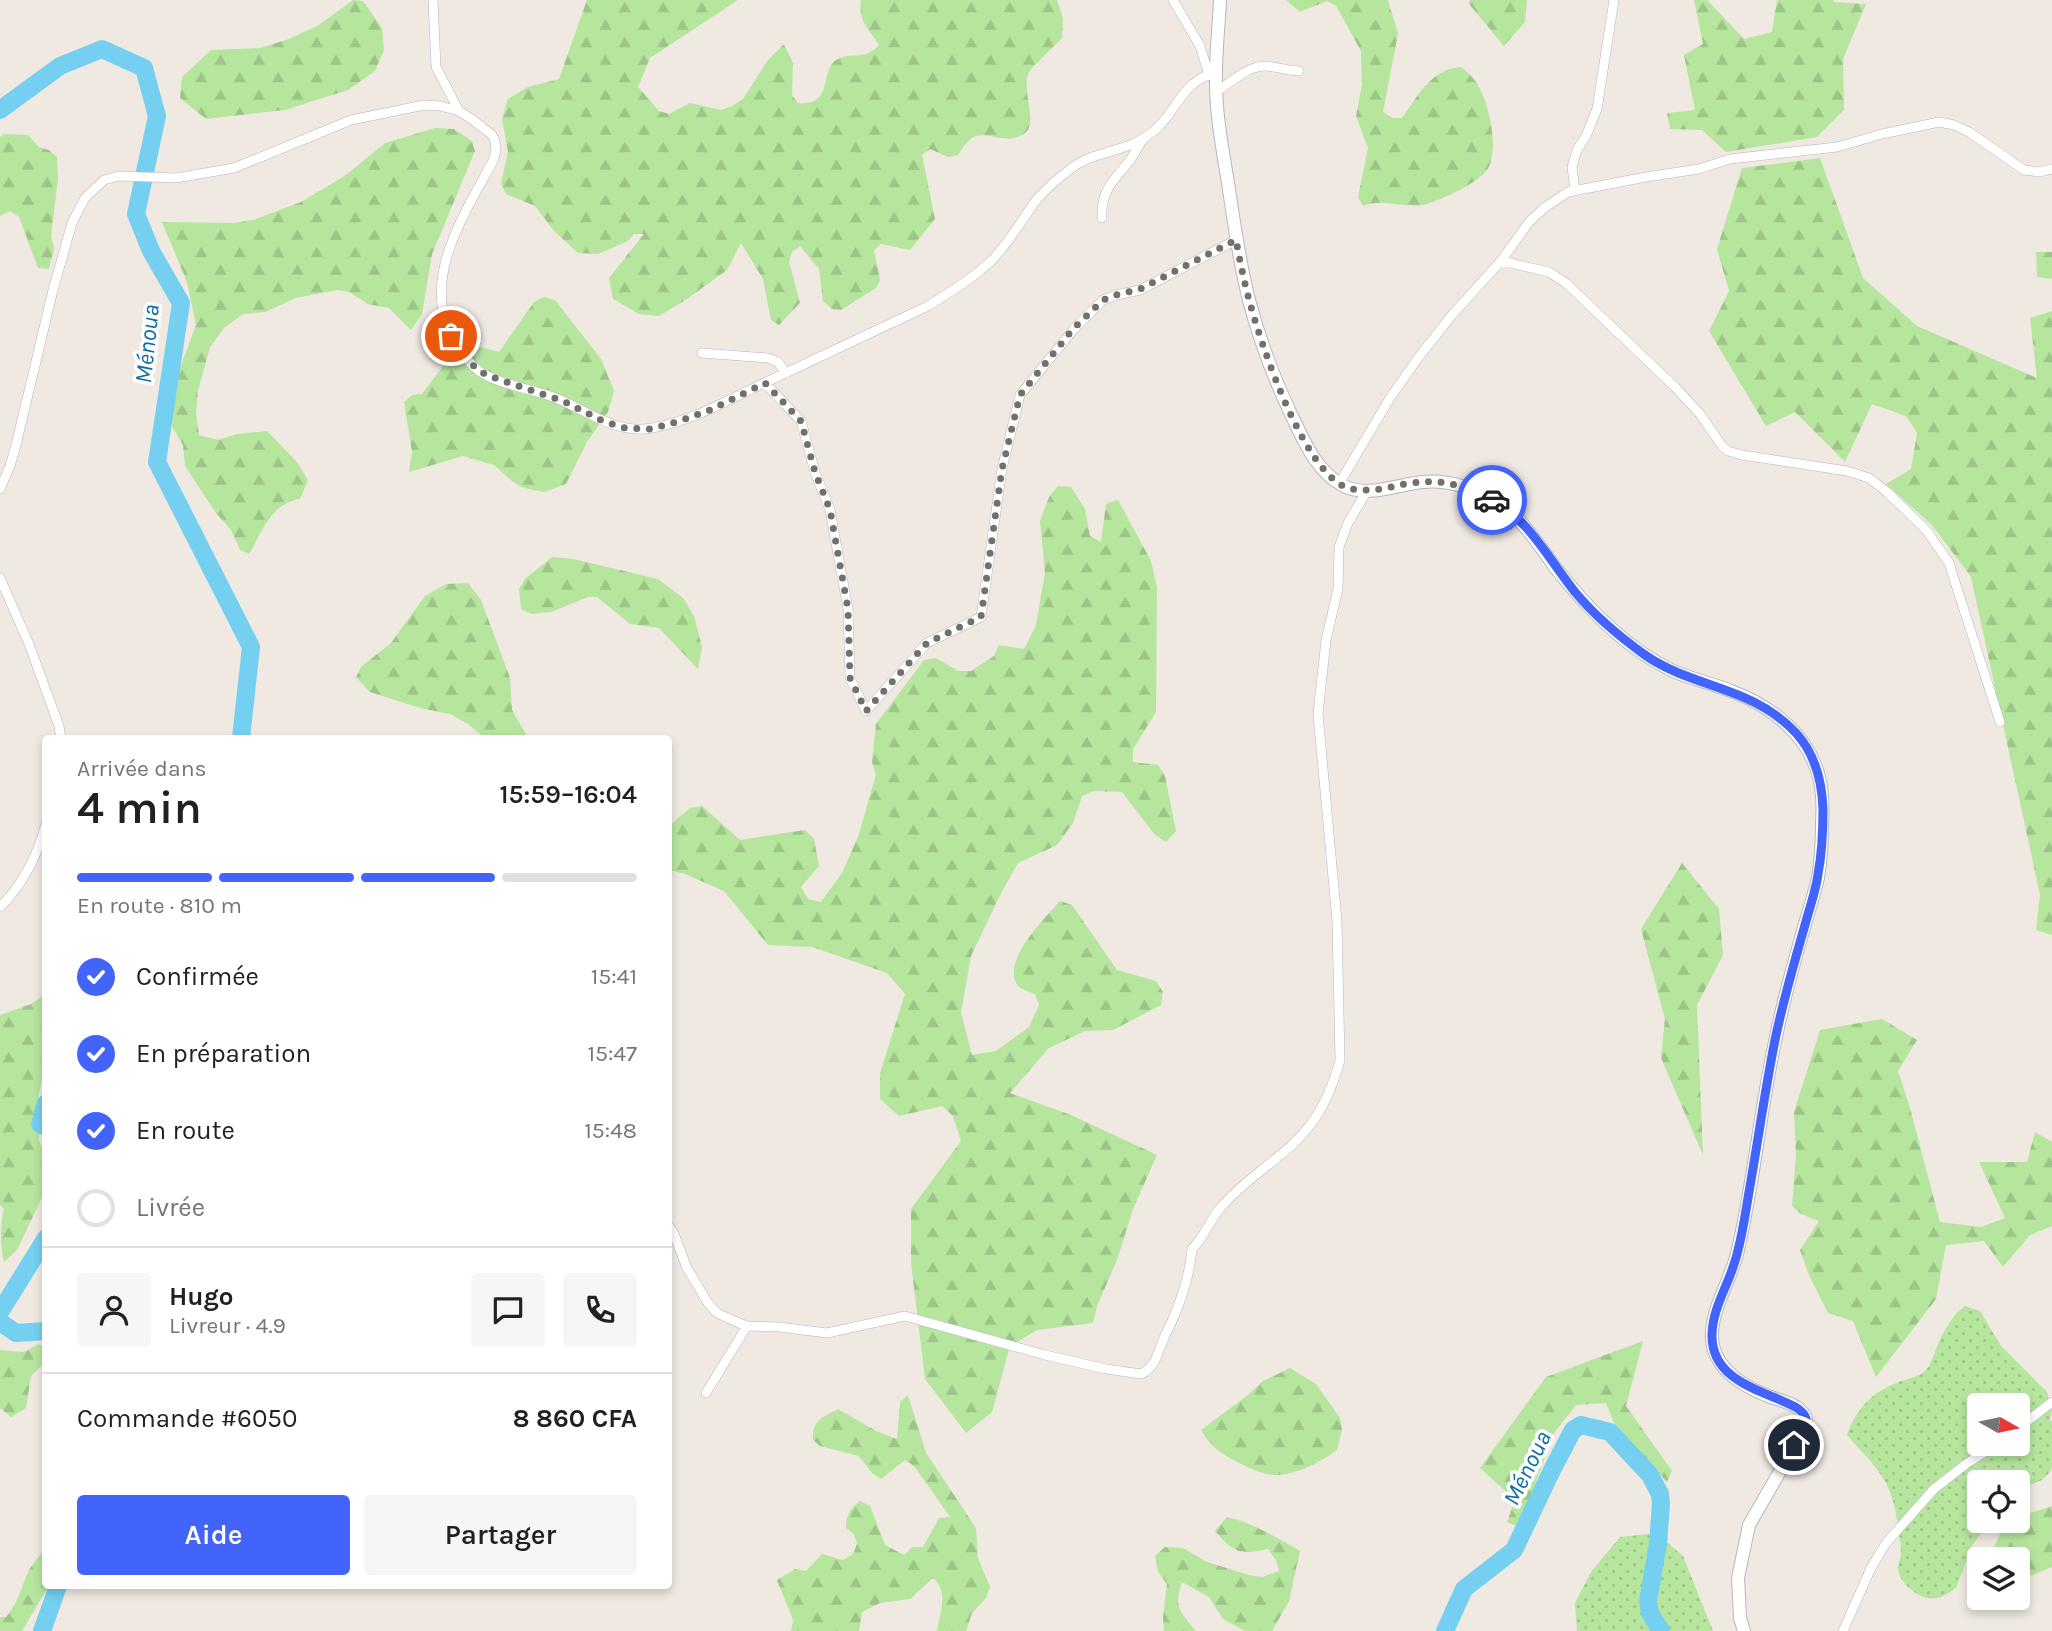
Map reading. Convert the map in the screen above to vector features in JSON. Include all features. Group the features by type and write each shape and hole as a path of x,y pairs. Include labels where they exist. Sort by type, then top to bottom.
{"street":[{"path":"433,0 436,67 459,111"},
{"path":"1173,0 1213,74 1236,240 1249,302 1281,390 1319,465 1339,484 1350,489 1367,491 1439,481 1473,490 1499,503 1527,530 1595,613 1645,655 1673,671 1754,700 1796,733 1816,765 1823,807 1818,877 1775,1039 1735,1261 1719,1298 1712,1334 1713,1352 1730,1374 1753,1390 1795,1407 1803,1412 1806,1419 1805,1428 1749,1525 1738,1578 1740,1618 1744,1631"},
{"path":"1213,74 1220,0"},
{"path":"1575,190 1572,167 1577,149 1586,136 1597,109 1614,0"},
{"path":"1217,91 1260,66 1299,71"},
{"path":"1102,218 1102,201 1106,190 1142,141 1173,110 1192,83 1213,74"},
{"path":"0,489 17,441 56,277 72,223 85,198 104,180 118,176 176,178 202,175 234,168 351,120 424,105 459,111 492,135 495,141 493,161 458,226 442,278 442,310 451,336 466,360 486,375 563,401 612,425 651,429 701,414 928,306 976,275 992,260 1036,201 1070,169 1080,162 1142,141"},
{"path":"1339,484 1390,398 1452,314 1501,261 1529,222 1555,200 1575,190 1699,169 1730,159 1837,147 1939,122 1969,132 2024,170 2039,172 2052,169"},
{"path":"765,383 801,421 815,472 830,510 848,609 850,678 866,711 927,643 981,617 1002,469 1020,395 1073,329 1103,300 1140,289 1236,240"},
{"path":"1501,261 1549,272 1566,283 1675,387 1728,451 1847,471 1869,478 1887,492 1927,531 1949,563 2000,722"},
{"path":"702,353 768,358 778,362 786,373"},
{"path":"672,1231 687,1268 708,1303 717,1313 747,1325 827,1333 905,1315 1045,1355 1106,1369 1141,1374 1154,1365 1181,1301 1191,1265 1192,1249 1202,1240 1223,1205 1311,1124 1334,1082 1340,1060 1337,921 1318,714 1326,640 1338,589 1339,547 1348,523 1367,491"},
{"path":"0,578 29,644 60,735"},
{"path":"0,907 18,884 42,836"},
{"path":"706,1393 747,1325"},
{"path":"2030,1419 2052,1402"},
{"path":"1843,1631 1871,1568 1886,1543 1934,1489 1978,1456"}],"green space":[{"path":"353,0 363,1 382,28 384,50 375,71 348,90 285,110 206,119 180,98 182,77 211,50 260,48 289,39 319,25"},
{"path":"587,0 738,0 650,58 638,87 659,111 669,114 690,103 721,110 732,106 743,99 768,60 784,44 793,63 792,95 798,103 817,99 825,86 832,64 844,57 868,53 879,45 862,19 861,0 1057,0 1063,18 1062,38 1028,74 1030,122 1025,133 1011,138 978,136 968,141 958,155 948,157 930,149 922,155 935,219 910,250 881,244 874,250 880,280 876,288 841,310 832,309 823,301 819,269 800,246 792,252 789,262 800,303 779,325 771,320 763,279 741,243 727,270 659,316 639,314 613,299 609,278 644,234 634,234 628,241 598,254 578,253 554,231 535,206 506,194 501,184 508,152 502,119 508,99 528,87 559,79"},
{"path":"1286,0 1388,0 1398,34 1383,112 1392,118 1402,118 1433,78 1461,67 1481,90 1489,113 1493,150 1487,170 1467,186 1429,203 1415,206 1377,203 1363,206 1358,197 1368,148 1356,116 1362,85 1361,51 1336,6 1327,1 1300,12"},
{"path":"1470,0 1527,0 1525,22 1504,46 1469,4"},
{"path":"1694,0 1707,0 1744,39 1772,32 1777,0 1833,0 1866,4 1843,59 1844,110 1817,137 1726,152 1702,130 1670,129 1667,113 1695,110 1684,55 1703,44"},
{"path":"435,128 454,129 472,141 475,151 432,254 422,314 411,330 389,308 368,304 349,292 337,290 296,298 265,312 243,314 224,328 210,347 198,391 196,413 199,435 218,440 237,434 267,431 296,461 308,480 300,499 282,506 268,520 249,554 240,550 231,530 216,513 185,466 183,445 172,426 174,384 196,325 187,282 162,222 233,223 253,220 301,202 346,175 385,143"},
{"path":"3,134 28,135 39,147 49,150 57,157 58,179 51,236 54,248 49,269 38,268 19,217 10,211 0,216 0,137"},
{"path":"1820,158 1863,278 1917,326 2037,378 2030,318 2052,311 2052,935 2036,930 2040,895 1971,577 1932,525 1886,484 1911,469 1917,433 1906,416 1872,404 1845,462 1795,412 1766,426 1709,331 1729,291 1717,249 1742,168"},
{"path":"2036,252 2052,252 2052,279 2037,277"},
{"path":"544,297 555,300 601,359 614,391 608,412 587,442 566,484 544,492 521,487 494,465 463,456 409,472 412,452 404,402 412,395 422,394 447,361 466,360 480,347 499,352 534,302"},
{"path":"1058,486 1071,487 1085,509 1090,536 1101,542 1106,504 1118,500 1151,561 1157,587 1156,712 1133,749 1133,762 1158,765 1165,776 1176,831 1166,842 1155,835 1122,792 1094,791 1082,796 1073,823 1057,845 1018,863 1003,889 971,956 961,1013 972,1055 996,1051 1029,1027 1039,1005 1035,994 1019,987 1014,977 1014,966 1026,942 1060,901 1072,905 1117,970 1156,981 1163,992 1161,1005 1113,1030 1085,1031 1049,1048 1010,1093 1071,1115 1157,1155 1133,1209 1093,1323 1037,1330 1010,1346 992,1412 966,1433 925,1379 911,1263 911,1209 961,1141 953,1116 942,1106 899,1116 880,1099 880,1073 905,994 887,973 812,947 768,945 724,891 672,871 672,824 690,808 702,806 740,840 805,830 814,839 819,866 801,887 808,899 821,902 842,873 858,837 876,775 872,762 876,724 924,660 936,658 958,671 971,671 994,656 999,645 1024,649 1036,625 1045,573 1040,521 1049,497"},
{"path":"552,557 573,559 658,579 683,598 694,616 702,647 698,669 659,628 630,624 597,597 588,597 551,612 531,614 521,609 519,589 525,579"},
{"path":"468,583 481,600 510,678 512,710 526,735 481,735 450,714 420,708 370,692 356,677 361,667 391,643 425,596 446,584"},
{"path":"1682,863 1719,909 1723,955 1697,1005 1703,1155 1661,1058 1665,1019 1641,929"},
{"path":"42,996 42,1080 36,1107 42,1148 42,1197 17,1250 4,1262 1,1235 4,1208 0,1205 0,1015 31,1004"},
{"path":"1882,1019 1917,1040 1898,1071 1940,1222 1981,1227 2005,1218 1979,1162 2027,1162 2035,1132 2052,1142 2052,1226 2030,1235 2003,1267 1984,1241 1946,1245 1936,1299 1876,1377 1853,1321 1828,1313 1809,1275 1800,1250 1819,1221 1801,1214 1792,1206 1796,1155 1794,1112 1820,1030"},
{"path":"1965,1306 1980,1311 2001,1346 2047,1392 2052,1410 2052,1467 2042,1480 2030,1485 2030,1470 1967,1470 1967,1533 1981,1533 1972,1547 1967,1547 1967,1559 1956,1588 1937,1598 1931,1598 1918,1594 1902,1579 1898,1567 1901,1556 1899,1533 1890,1492 1877,1469 1847,1435 1860,1409 1873,1396 1926,1370 1940,1339"},
{"path":"1643,1341 1626,1406 1672,1471 1667,1482 1616,1428 1606,1403 1576,1405 1554,1433 1519,1527 1507,1522 1515,1500 1480,1468 1546,1377"},
{"path":"39,1344 42,1346 42,1365 31,1376 26,1408 11,1417 0,1408 0,1350 24,1352"},
{"path":"1290,1368 1316,1384 1340,1418 1342,1429 1337,1450 1308,1467 1275,1475 1244,1465 1213,1446 1201,1430 1263,1381"},
{"path":"908,1395 926,1453 976,1528 978,1558 990,1587 986,1598 972,1613 966,1631 937,1631 942,1596 938,1583 933,1578 910,1599 880,1603 862,1612 859,1631 791,1631 793,1620 777,1580 795,1569 806,1571 822,1554 843,1560 853,1554 857,1544 854,1534 846,1528 846,1523 849,1513 860,1501 870,1506 885,1545 904,1555 912,1547 923,1547 939,1518 950,1517 914,1466 905,1460 881,1479 872,1473 859,1456 820,1446 813,1440 817,1424 823,1417 838,1409 876,1431 897,1439 900,1402"},
{"path":"2052,1506 2052,1567 2030,1576 2030,1547 1994,1547 2000,1533 2030,1533 2030,1513"},
{"path":"1227,1517 1256,1527 1300,1551 1289,1601 1272,1631 1245,1631 1223,1619 1209,1597 1182,1582 1178,1603 1196,1631 1164,1631 1167,1584 1158,1572 1155,1556 1165,1547 1183,1548 1207,1562 1249,1575 1262,1577 1279,1571 1276,1560 1268,1549 1243,1552 1232,1548 1215,1531"},
{"path":"1656,1533 1683,1556 1713,1631 1577,1631 1575,1603 1591,1572 1620,1537"},
{"path":"42,1552 42,1589 47,1589 22,1631 0,1631 0,1617 6,1617 13,1608 32,1565"}],"waterway":[{"name":"Ménoua","path":"0,110 60,66 102,49 144,68 157,116 136,214 151,251 181,303 157,462 251,647 241,735"},
{"name":"Ménoua","path":"42,1117 42,1125"},
{"name":"Ménoua","path":"0,1312 42,1244"},
{"name":"Ménoua","path":"0,1322 16,1333 42,1331"},
{"name":"Ménoua","path":"1445,1631 1464,1589 1514,1550 1573,1430 1581,1425 1610,1432 1650,1475 1660,1494 1658,1544 1648,1601 1650,1613 1661,1631"},
{"name":"Ménoua","path":"42,1631 57,1589"}],"way so far":[{"path":"451,336 466,360 486,375 563,401 612,425 625,428 651,429 676,422 708,411 765,383 801,421 815,472 830,510 848,609 850,678 866,711 927,643 981,617 1002,469 1020,395 1073,329 1103,300 1140,289 1236,240 1249,302 1267,357 1305,443 1319,465 1339,484 1350,489 1381,490 1405,484 1439,481 1473,490 1492,500"}],"route":[{"path":"1492,500 1499,503 1527,530 1595,613 1645,655 1673,671 1754,700 1796,733 1816,765 1823,807 1818,877 1775,1039 1735,1261 1719,1298 1712,1334 1713,1352 1730,1374 1753,1390 1803,1412 1806,1419 1805,1428 1794,1445"}]}
